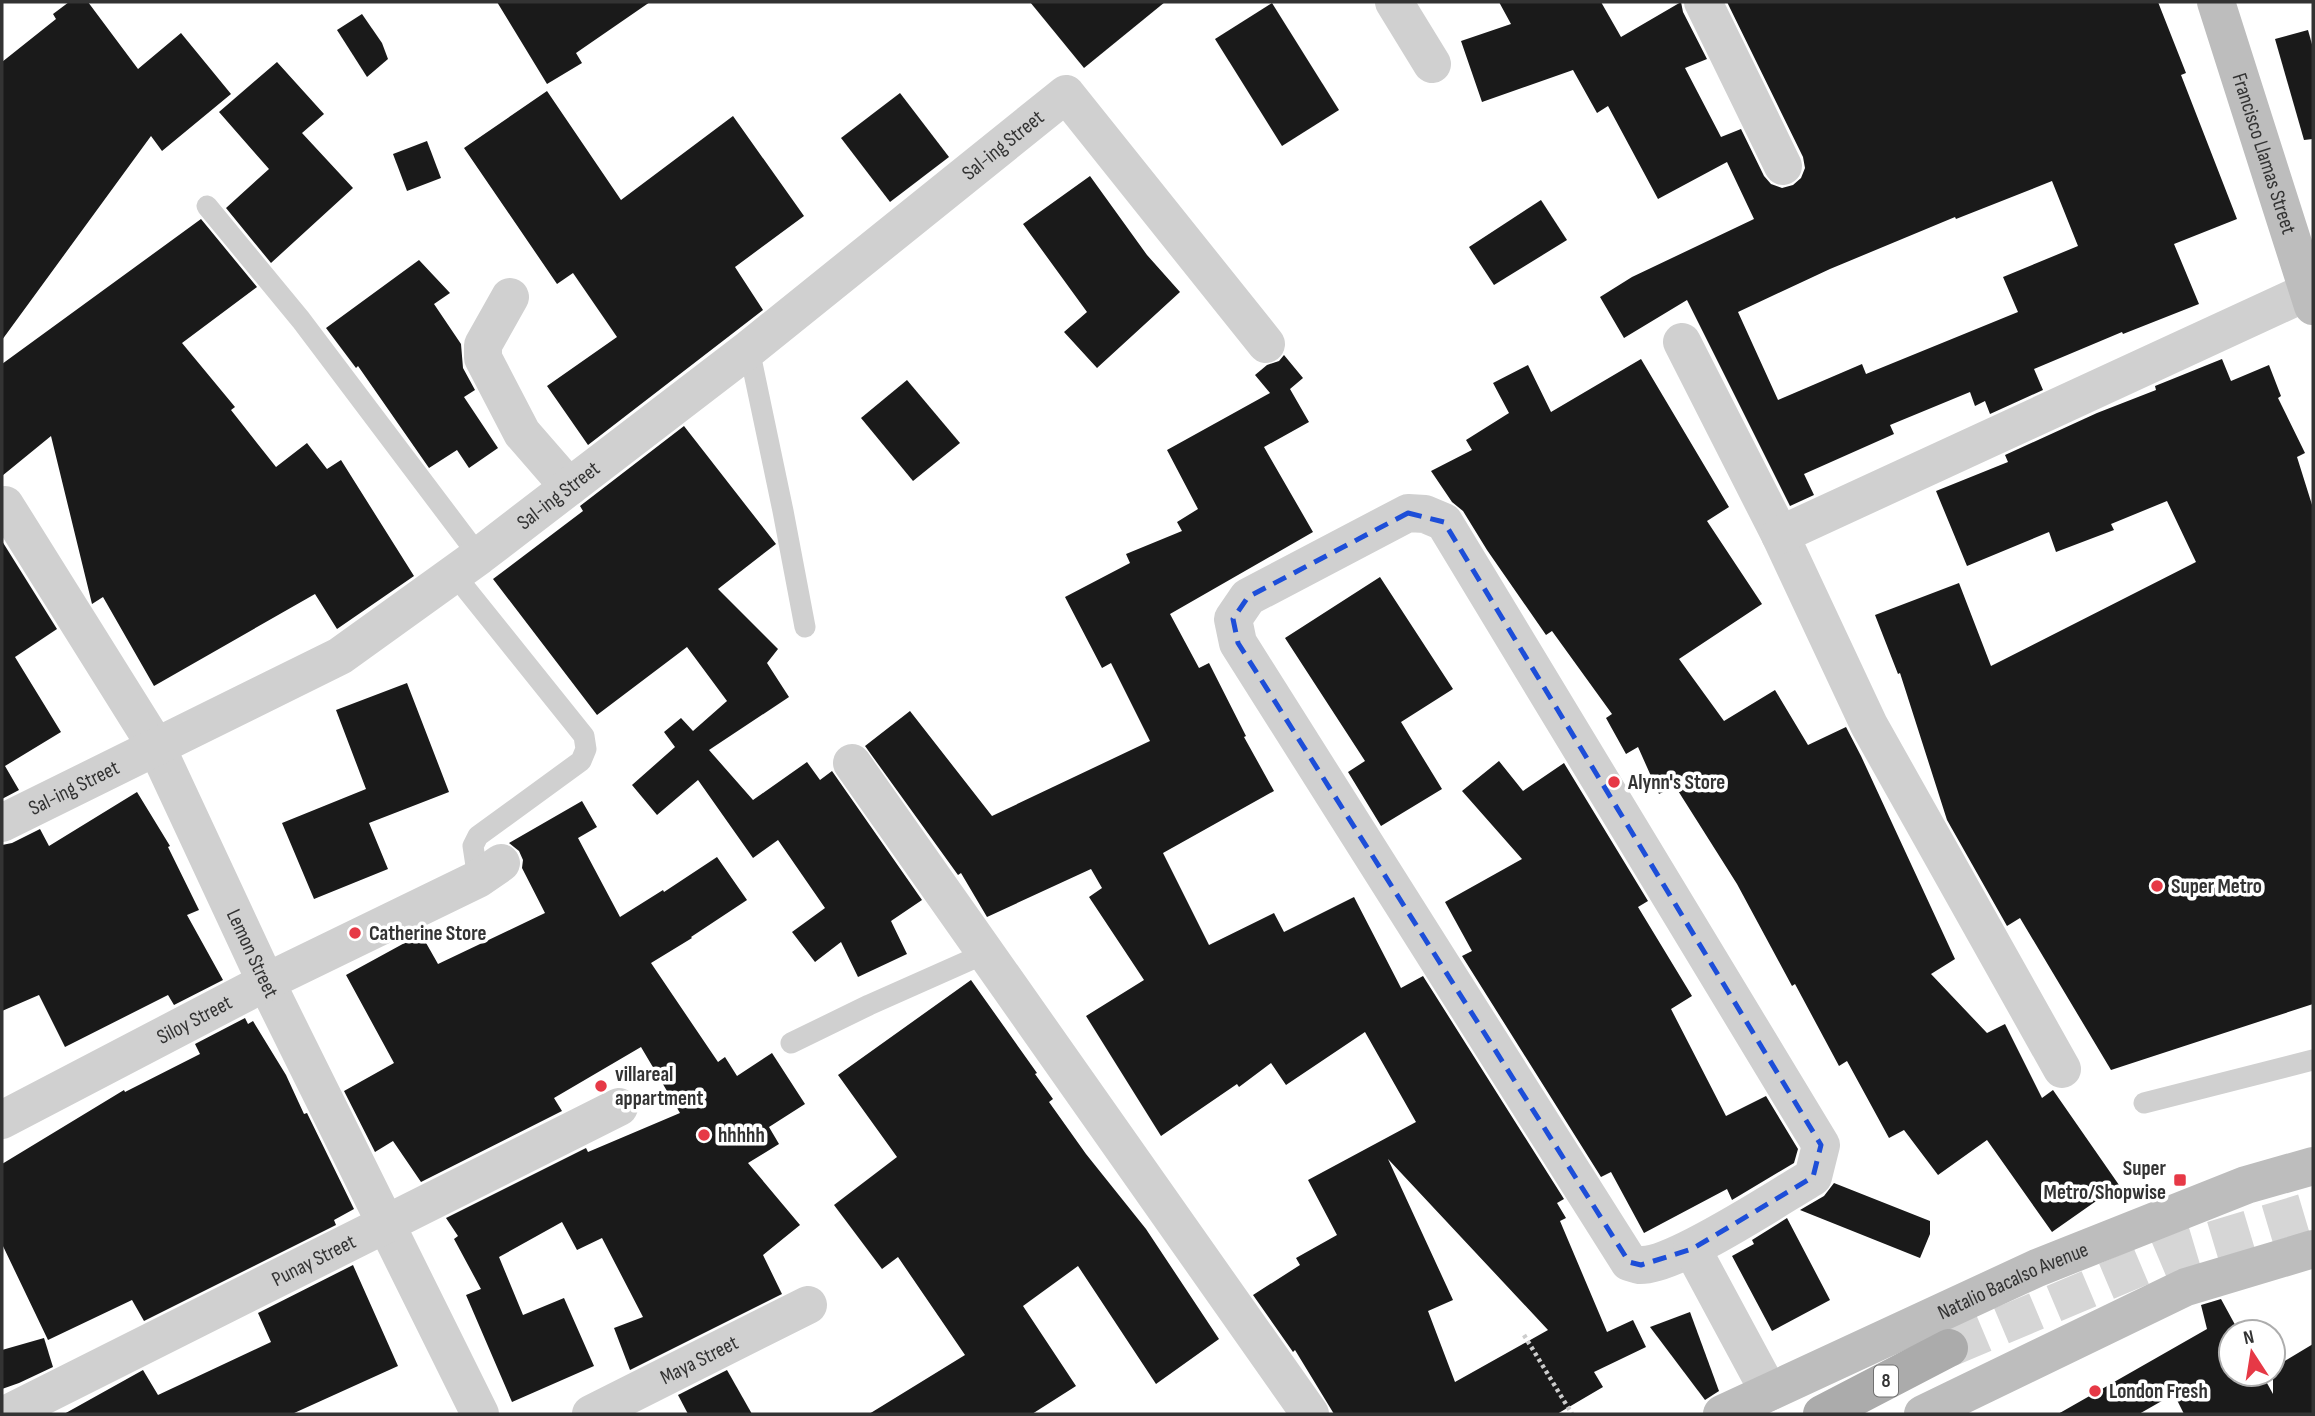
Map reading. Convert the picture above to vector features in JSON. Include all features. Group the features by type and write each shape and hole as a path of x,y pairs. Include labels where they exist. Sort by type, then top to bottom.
{"main road":[{"name":"Francisco Llamas Street","path":"2216,2 2311,299"},
{"name":"Natalio Bacalso Avenue","path":"1722,1414 2037,1268 2246,1185 2313,1166"},
{"name":"8","path":"1923,1414 2186,1287 2313,1249"},
{"name":"8","path":"1822,1414 1949,1348"}],"street":[{"path":"1394,2 1432,64"},
{"path":"1703,2 1783,166"},
{"name":"Sal-ing Street","path":"2,824 340,656 467,565 749,349 1066,94 1266,344"},
{"path":"510,297 483,345 483,358 522,433 569,487"},
{"path":"1780,535 2311,299"},
{"path":"1682,342 1780,535 1869,725 2062,1069"},
{"name":"Lemon Street","path":"5,505 157,748 267,982 480,1414"},
{"path":"1408,513 1426,514 1444,522 1821,1146 1813,1177 1692,1249 1641,1265 1629,1262 1238,643 1233,618 1248,597 1408,513"},
{"path":"852,763 1310,1414"},
{"name":"Siloy Street","path":"2,1119 489,871"},
{"name":"Punay Street","path":"7,1414 619,1107"},
{"path":"1692,1249 1769,1392"},
{"name":"Maya Street","path":"591,1414 808,1305"}],"lane":[{"path":"207,206 301,320 584,736 586,749 581,761 478,836 473,846 489,871"},
{"path":"749,349 804,627"},
{"path":"791,1044 869,1005 986,953"},
{"path":"2144,1103 2313,1060"}],"path":[{"path":"1524,1335 1572,1414"}],"highlighted area":[{"path":"1408,513 1444,522 1821,1145 1813,1177 1692,1249 1641,1265 1629,1262 1238,643 1233,619 1248,597"}],"building":[{"path":"69,2 88,2 138,69 181,33 231,94 162,151 151,136 2,340 2,62 56,19 53,14"},
{"path":"497,2 650,2 576,53 582,63 547,84"},
{"path":"1030,2 1165,2 1084,68"},
{"path":"1499,2 1601,2 1621,37 1681,2 1683,12 1707,59 1685,68 1721,137 1741,129 1764,176 1771,184 1782,188 1793,185 1801,178 1805,168 1803,157 1727,2 2158,2 2186,73 2181,75 2237,219 2174,244 2199,304 2123,334 2122,332 2034,369 2043,390 1990,414 1985,401 1975,406 1970,392 1890,425 1894,434 1804,474 1814,495 1790,506 1687,300 1624,338 1600,297 1632,277 1754,219 1727,162 1658,199 1608,106 1597,113 1573,70 1482,102 1461,41 1511,24","holes":["2052,181 2078,246 2003,277 2018,312 1866,374 1862,364 1778,400 1738,312 1830,269 1955,217 1956,219"]},
{"path":"1272,3 1339,110 1282,146 1215,39"},
{"path":"362,14 382,43 388,59 367,77 337,30"},
{"path":"2308,30 2313,48 2313,139 2304,140 2275,39"},
{"path":"277,62 324,114 302,133 353,188 271,263 226,208 269,169 219,112"},
{"path":"547,91 621,200 733,116 804,216 735,267 763,310 588,445 547,386 617,337 573,273 557,284 464,148"},
{"path":"900,93 949,157 890,202 841,138"},
{"path":"427,141 441,178 407,191 393,154"},
{"path":"1090,176 1147,255 1180,292 1097,368 1064,332 1087,312 1023,224"},
{"path":"1541,200 1567,240 1494,285 1469,247"},
{"path":"201,219 257,287 182,343 235,407 231,410 276,467 307,443 327,469 341,460 414,576 337,629 315,594 154,686 103,597 92,604 51,436 2,476 2,364"},
{"path":"419,260 450,293 434,304 461,344 463,368 475,390 464,397 498,448 469,468 457,450 429,468 358,366 356,368 326,328"},
{"path":"1284,355 1303,378 1290,389 1309,422 1264,447 1313,532 1170,614 1199,668 1209,663 1246,736 1244,737 1274,791 1163,853 1209,945 1274,913 1284,932 1354,897 1401,988 1423,976 1564,1199 1557,1203 1566,1218 1560,1221 1607,1332 1633,1320 1646,1347 1594,1372 1603,1387 1557,1414 1334,1414 1295,1350 1293,1352 1253,1295 1300,1265 1296,1258 1337,1235 1308,1180 1416,1122 1365,1032 1286,1085 1271,1063 1239,1087 1237,1084 1161,1136 1086,1016 1144,980 1089,897 1102,888 1091,869 987,917 961,873 958,875 865,746 910,711 992,816 1150,741 1111,663 1102,668 1065,597 1130,563 1126,554 1182,531 1177,522 1198,509 1167,450 1270,393 1255,375 1267,365 1279,361","holes":["1388,1159 1548,1330 1455,1382 1428,1311 1453,1300"]},
{"path":"1641,359 1729,507 1707,521 1762,604 1679,659 1724,721 1775,690 1808,745 1846,727 1955,959 1931,974 1987,1033 2005,1024 2042,1098 2053,1090 2119,1185 2052,1232 1987,1140 1938,1175 1904,1130 1889,1138 1847,1061 1839,1066 1737,884 1675,786 1659,794 1638,747 1626,754 1606,718 1612,714 1552,631 1546,635 1463,511 1452,502 1431,471 1472,450 1466,440 1509,413 1493,383 1528,365 1551,412"},
{"name":"Super Metro","path":"2222,359 2231,381 2269,365 2281,396 2278,398 2305,453 2297,457 2313,508 2313,1004 2111,1070 2020,918 2007,926 1947,820 1900,673 1898,674 1875,615 1959,583 1991,666 2196,562 2167,501 2111,524 2114,530 2056,552 2049,532 1967,566 1936,491 2008,462 2005,455 2097,413 2156,390 2155,386"},
{"path":"907,380 960,443 913,481 861,418"},
{"path":"684,426 776,544 718,589 778,649 767,663 789,697 709,750 753,800 807,762 820,780 832,771 922,900 891,921 907,954 858,977 841,942 815,962 792,932 825,908 778,840 753,858 698,780 657,815 632,785 675,747 664,732 681,718 693,731 727,701 687,647 597,715 493,579 583,511 580,506"},
{"path":"2,541 57,629 15,657 61,732 5,766 19,790 2,799"},
{"path":"1380,577 1453,689 1401,722 1442,789 1381,826 1348,772 1365,761 1285,638"},
{"path":"407,683 449,792 369,823 388,869 314,899 282,823 366,789 336,710"},
{"path":"1499,761 1523,791 1564,763 1648,901 1638,907 1692,996 1671,1009 1726,1116 1766,1096 1798,1149 1794,1163 1732,1200 1727,1189 1644,1233 1611,1172 1601,1177 1462,956 1472,951 1445,902 1522,859 1462,791"},
{"path":"137,792 170,846 168,847 199,910 187,915 223,980 174,1005 168,995 65,1047 39,995 2,1011 2,845 40,829 49,846"},
{"path":"582,801 597,827 578,838 620,917 717,857 747,900 651,963 718,1062 725,1057 737,1076 772,1053 805,1104 769,1127 779,1144 748,1163 800,1225 763,1255 782,1294 630,1370 614,1328 643,1317 602,1238 577,1250 562,1222 499,1257 523,1315 564,1298 594,1366 512,1402 466,1295 481,1289 454,1239 458,1236 446,1218 586,1148 588,1152 680,1113 641,1047 554,1098 562,1111 421,1182 393,1141 375,1152 344,1091 394,1063 346,975 421,934 438,964 545,913 522,868 523,860 519,851 509,843"},
{"path":"971,980 1037,1073 1035,1074 1053,1099 1049,1102 1086,1154 1146,1229 1219,1339 1156,1384 1078,1266 1023,1306 1076,1386 1032,1414 869,1414 965,1355 898,1257 882,1269 834,1205 897,1157 838,1075"},
{"path":"245,1018 248,1024 253,1021 286,1075 354,1209 334,1220 336,1225 144,1321 132,1300 48,1340 2,1244 2,1164 124,1090 125,1092 200,1054 195,1044"},
{"path":"1834,1183 1930,1221 1930,1234 1920,1258 1800,1210 1824,1196"},
{"path":"1787,1218 1830,1300 1772,1331 1732,1256 1754,1244 1752,1240"},
{"path":"353,1265 398,1366 292,1414 64,1414 143,1370 158,1395 271,1342 258,1313"},
{"path":"2221,1299 2231,1318 2217,1318 2217,1388 2270,1388 2273,1394 2273,1388 2287,1388 2287,1360 2313,1344 2313,1414 2184,1414 2174,1394 2139,1414 2058,1414 2207,1329 2201,1305"},
{"path":"1690,1312 1719,1391 1705,1400 1650,1327"},
{"path":"44,1338 53,1367 2,1389 2,1350"},
{"path":"727,1370 752,1414 688,1414 678,1395"}],"tunnel":[{"path":"1949,1348 2183,1249 2313,1210"}],"place":[{"name":"Alynn's Store","path":"1614,782"},
{"name":"Super Metro","path":"2157,886"},
{"name":"Catherine Store","path":"355,933"},
{"name":"villareal appartment","path":"601,1086"},
{"name":"hhhhh","path":"704,1135"},
{"name":"Super Metro/Shopwise","path":"2180,1180"},
{"name":"London Fresh","path":"2095,1391"}]}
